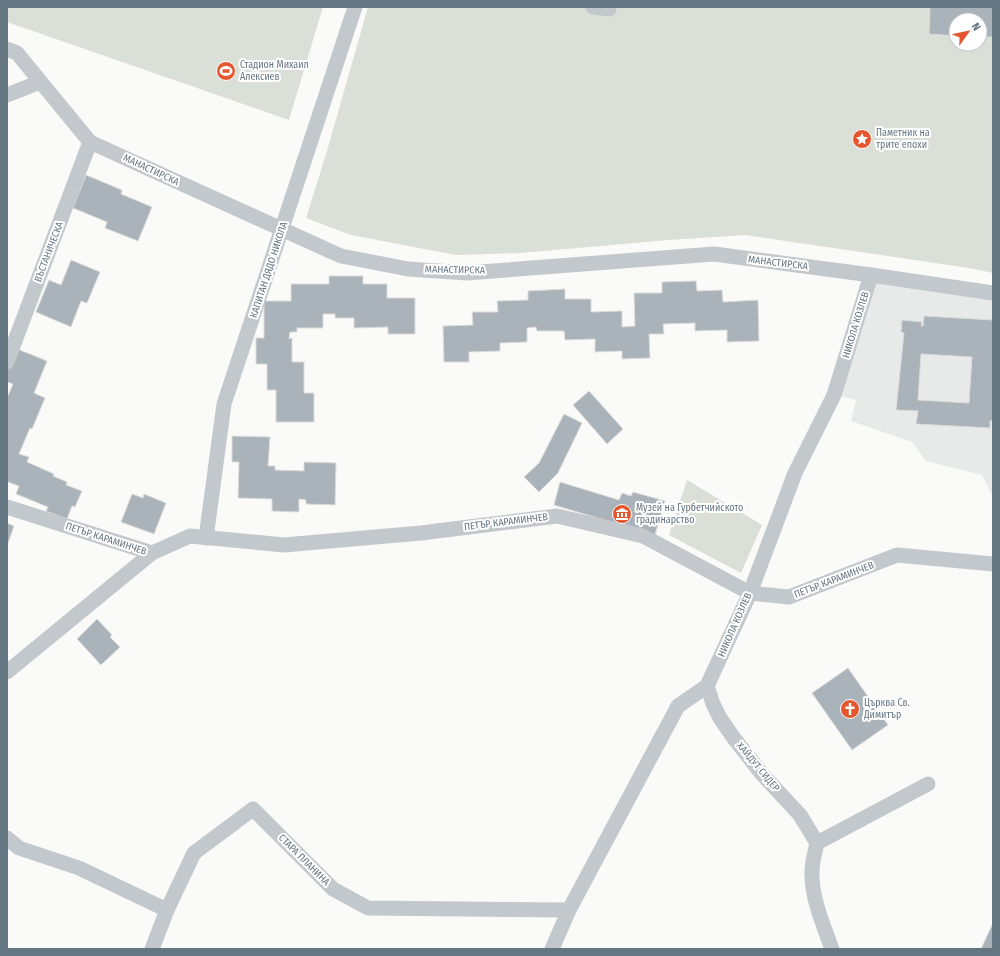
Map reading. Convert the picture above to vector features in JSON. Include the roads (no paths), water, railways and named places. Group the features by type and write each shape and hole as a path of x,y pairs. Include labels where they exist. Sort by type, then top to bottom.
{"street":[{"name":"КАПИТАН ДЯДО НИКОЛА","path":"206,538 224,404 355,7"},
{"path":"593,7 609,9 609,7"},
{"name":"МАНАСТИРСКА","path":"7,49 17,53 90,142 341,256 408,269 467,273 714,254 993,293"},
{"path":"7,95 40,82"},
{"name":"ВЪСТАНИЧЕСКА","path":"7,362 90,142"},
{"name":"НИКОЛА КОЗЛЕВ","path":"708,686 750,593 795,473 834,395 872,275"},
{"name":"ПЕТЪР КАРАМИНЧЕВ","path":"7,507 152,553 190,536 284,545 422,533 557,516 643,536 750,593 790,597 897,555 993,564"},
{"path":"7,672 152,553"},
{"path":"552,949 569,910 678,706 708,686"},
{"name":"ХАЙДУТ СИДЕР","path":"708,686 713,704 720,718 733,737 762,774 800,815 817,843"},
{"path":"832,949 822,922 812,887 812,869 817,843 928,784"},
{"name":"СТАРА ПЛАНИНА","path":"152,949 167,910 194,853 253,809 333,889 368,908 569,910"},
{"path":"7,838 20,848 79,868 167,910"}],"place":[{"name":"Стадион Михаил Алексиев","path":"226,71"},
{"name":"Паметник на трите епохи","path":"862,139"},
{"name":"Музей на Гурбетчийското градинарство","path":"622,514"},
{"name":"Църква Св. Димитър","path":"850,709"}]}
